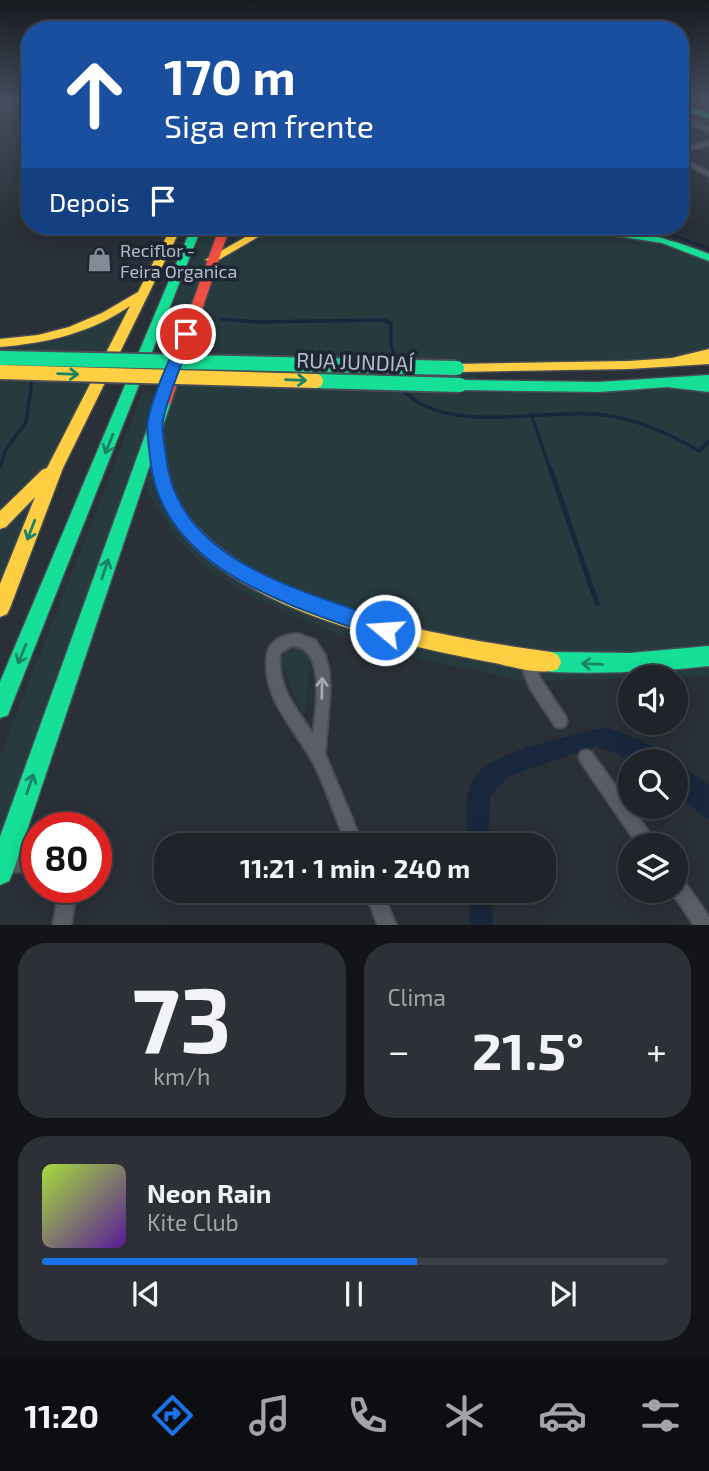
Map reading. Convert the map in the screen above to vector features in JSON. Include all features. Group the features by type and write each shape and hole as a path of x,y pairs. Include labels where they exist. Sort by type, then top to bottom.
{"main road":[{"path":"0,608 55,468 173,235"},
{"path":"0,707 193,235"},
{"path":"2,867 221,235"},
{"path":"211,260 256,235"},
{"path":"657,235 709,258"},
{"path":"0,343 40,340 92,326 124,307 146,289"},
{"path":"673,362 709,353"},
{"name":"RUA JUNDIAÍ","path":"0,358 457,368 709,360"},
{"name":"RUA JUNDIAÍ","path":"0,372 599,387 709,380"},
{"path":"672,384 709,387"},
{"path":"155,422 160,473 174,510 197,539 224,561 289,594 370,625 461,649 526,660 603,664 709,656"},
{"path":"0,522 55,468"}],"street":[{"path":"689,148 708,143"},
{"path":"689,164 709,174"},
{"path":"317,756 321,662 313,646 305,641 286,641 274,651 272,674 294,722 317,756 350,833"},
{"path":"526,660 535,683 560,721"},
{"path":"586,757 640,833"},
{"path":"2,867 21,866"},
{"path":"688,902 704,925"},
{"path":"62,925 66,903"},
{"path":"379,903 387,925"}],"green space":[{"path":"201,235 219,235 173,358 153,357"},
{"path":"256,235 632,235 664,240 709,256 709,353 671,362 482,369 471,383 709,380 709,676 688,677 688,665 618,665 618,678 524,681 369,648 252,597 205,567 177,539 149,495 141,463 211,260"},
{"path":"140,301 0,584 0,346 46,341"},
{"path":"160,390 0,835 0,756 143,392"},
{"path":"292,647 304,649 310,659 305,714 302,713 281,661 286,651"}],"water":[{"path":"606,727 618,732 618,735 627,735 655,749 618,749 618,754 595,746 510,776 490,796 489,833 467,833 468,792 475,776 498,759 536,745"},
{"path":"688,770 709,785 709,820 688,804"},
{"path":"470,903 492,903 493,925 470,925"}],"waterway":[{"path":"674,235 709,249"},
{"path":"221,319 256,322 383,320 391,323 391,343 399,380"},
{"path":"0,467 5,451 26,422 33,375"},
{"path":"401,389 423,405 443,412 488,417 532,416"},
{"path":"532,416 582,414 629,420 653,428 699,451 709,441"},
{"path":"532,416 550,469"},
{"path":"550,468 597,603"}],"traffic: fast":[{"path":"0,707 193,235"},
{"path":"632,235 664,240 709,258"},
{"path":"0,358 457,368"},
{"path":"460,385 599,387 709,380"},
{"path":"316,381 460,385"},
{"path":"672,384 709,387"},
{"path":"0,872 164,402"},
{"path":"551,662 630,663 709,656"}],"traffic: slow":[{"path":"0,608 55,468 172,235"},
{"path":"211,260 256,235"},
{"path":"0,343 38,339 73,330 107,316 139,295"},
{"path":"673,362 709,353"},
{"path":"457,368 629,365 709,360"},
{"path":"0,372 316,381"},
{"path":"155,433 162,477 169,499 180,519 209,550 249,576 297,599 350,619 459,647 551,662"},
{"path":"0,522 48,474"}],"traffic: jam":[{"path":"164,402 222,235"}],"place":[{"name":"Reciflor - Feira Organica","path":"100,260"}],"route":[{"path":"186,334 155,422 156,455 165,493 174,510 188,530 208,550 244,573 316,606 385,630"}]}
